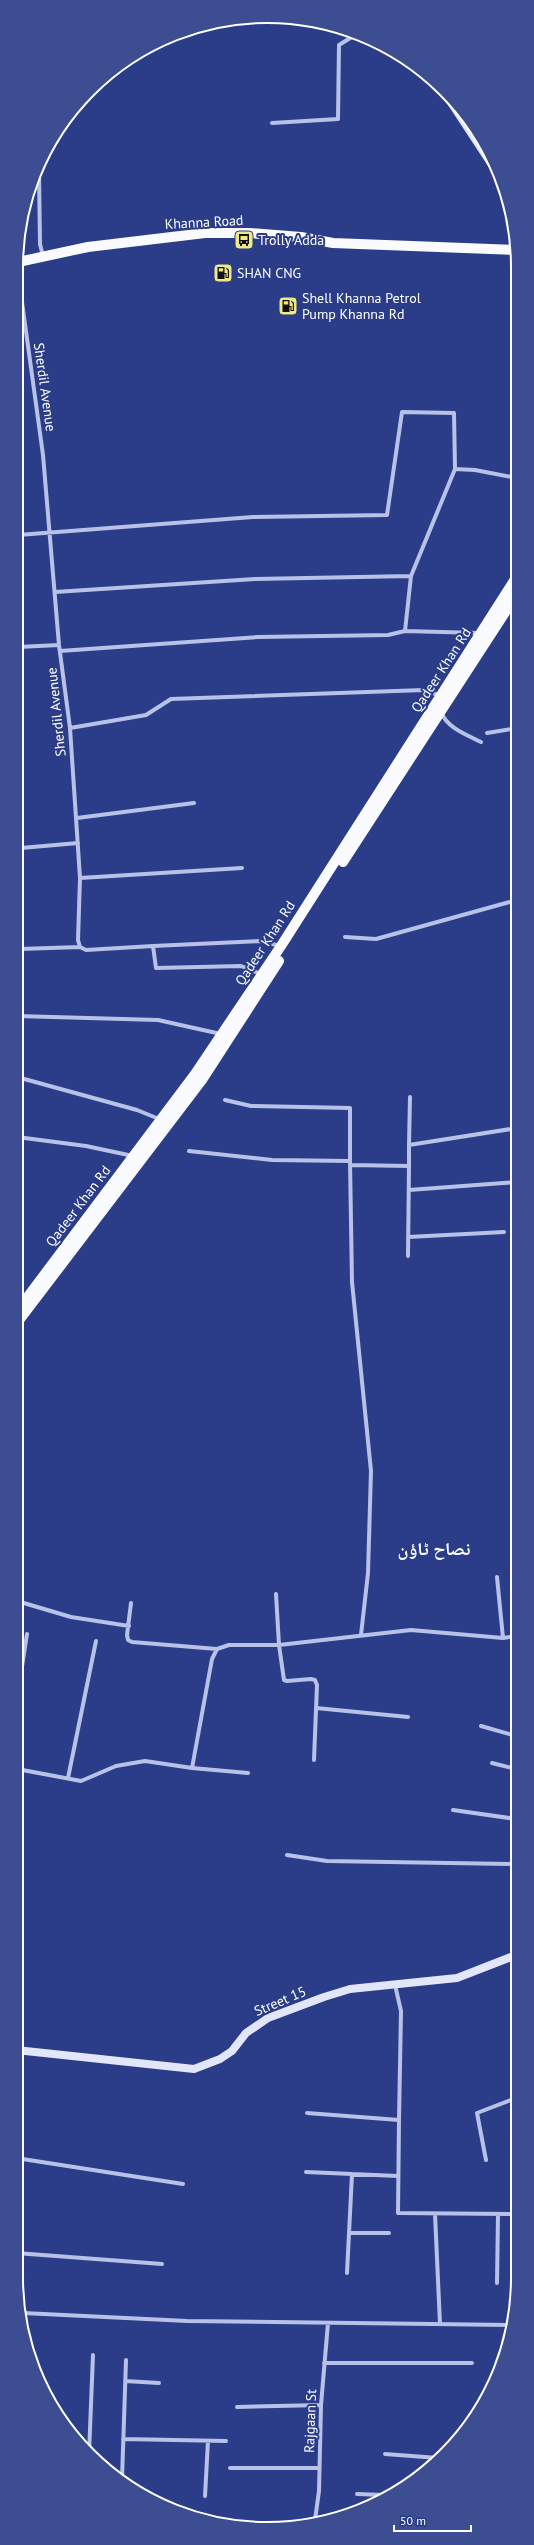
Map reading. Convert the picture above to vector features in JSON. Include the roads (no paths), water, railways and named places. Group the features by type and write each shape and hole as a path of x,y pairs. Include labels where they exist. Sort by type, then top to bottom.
{"main road":[{"name":"Khanna Road","path":"23,261 88,247 205,233 249,233 301,237 333,243 510,251"},
{"name":"Qadeer Khan Rd","path":"23,1303 161,1120 262,974 511,586"},
{"name":"Qadeer Khan Rd","path":"23,1315 202,1080 511,603"}],"street":[{"path":"272,123 338,119 339,45 350,38"},
{"path":"463,120 474,137"},
{"path":"39,181 40,244 43,256"},
{"name":"Sherdil Avenue","path":"23,309 43,455 60,650 70,728 80,878 78,940 80,947"},
{"path":"23,535 51,534 253,517 387,515 402,412 454,413 455,469 412,576 405,631"},
{"path":"455,469 475,470 511,477"},
{"path":"55,592 255,579 412,576"},
{"path":"60,650 258,637 388,634 405,631 482,633"},
{"path":"23,648 60,645"},
{"path":"70,728 146,715 171,699 424,690 441,696"},
{"path":"440,712 443,719 481,742"},
{"path":"487,732 511,729"},
{"path":"77,818 194,803"},
{"path":"23,848 78,843"},
{"path":"80,878 242,868"},
{"path":"346,937 376,939 511,902"},
{"path":"23,948 80,947 86,950 262,941 281,946"},
{"path":"153,946 156,968 241,966 262,974"},
{"path":"23,1016 143,1019 187,1025 221,1034"},
{"path":"23,1079 137,1110 161,1120"},
{"path":"408,1256 410,1097"},
{"path":"225,1100 246,1106 350,1108 352,1282 371,1471 368,1573 361,1635"},
{"path":"409,1145 511,1129"},
{"path":"23,1138 86,1146 133,1156"},
{"path":"189,1151 272,1160 409,1166"},
{"path":"409,1190 511,1182"},
{"path":"408,1237 504,1232"},
{"path":"497,1577 503,1638"},
{"path":"276,1594 279,1645 284,1680 315,1680 316,1708 314,1760"},
{"path":"23,1603 71,1616 128,1626"},
{"path":"131,1603 128,1640 132,1642 217,1649 229,1645 279,1645 411,1630 503,1638 511,1637"},
{"path":"23,1660 27,1634"},
{"path":"68,1778 96,1641"},
{"path":"192,1768 212,1659 217,1649"},
{"path":"316,1708 408,1717"},
{"path":"481,1726 511,1735"},
{"path":"23,1770 81,1781 116,1766 145,1761 192,1768 248,1773"},
{"path":"492,1763 511,1768"},
{"path":"453,1810 511,1818"},
{"path":"287,1855 327,1861 511,1864"},
{"name":"Street 15","path":"23,2051 194,2069 220,2059 232,2051 246,2033 268,2018 350,1990 457,1978 511,1957"},
{"path":"395,1984 401,2011 398,2213 511,2214"},
{"path":"486,2160 477,2113 511,2100"},
{"path":"307,2113 399,2120"},
{"path":"23,2159 183,2184"},
{"path":"306,2172 398,2176"},
{"path":"347,2273 352,2174"},
{"path":"435,2214 440,2324"},
{"path":"497,2283 498,2215"},
{"path":"349,2233 389,2233"},
{"path":"23,2254 162,2264"},
{"path":"26,2313 187,2321 506,2325"},
{"name":"Rajgaan St","path":"315,2517 319,2468 321,2405 328,2323"},
{"path":"89,2445 93,2354"},
{"path":"122,2475 126,2360"},
{"path":"324,2363 472,2363"},
{"path":"125,2381 159,2383"},
{"path":"237,2407 321,2405"},
{"path":"123,2439 226,2441"},
{"path":"205,2496 208,2441"},
{"path":"385,2454 432,2458"},
{"path":"230,2468 319,2468"},
{"path":"357,2494 379,2495"}],"place":[{"name":"Trolly Adda","path":"244,240"},
{"name":"SHAN CNG","path":"223,273"},
{"name":"Shell Khanna Petrol Pump Khanna Rd","path":"288,306"}],"district":[{"name":"نصاح ٹاؤن","path":"434,1549"}]}
